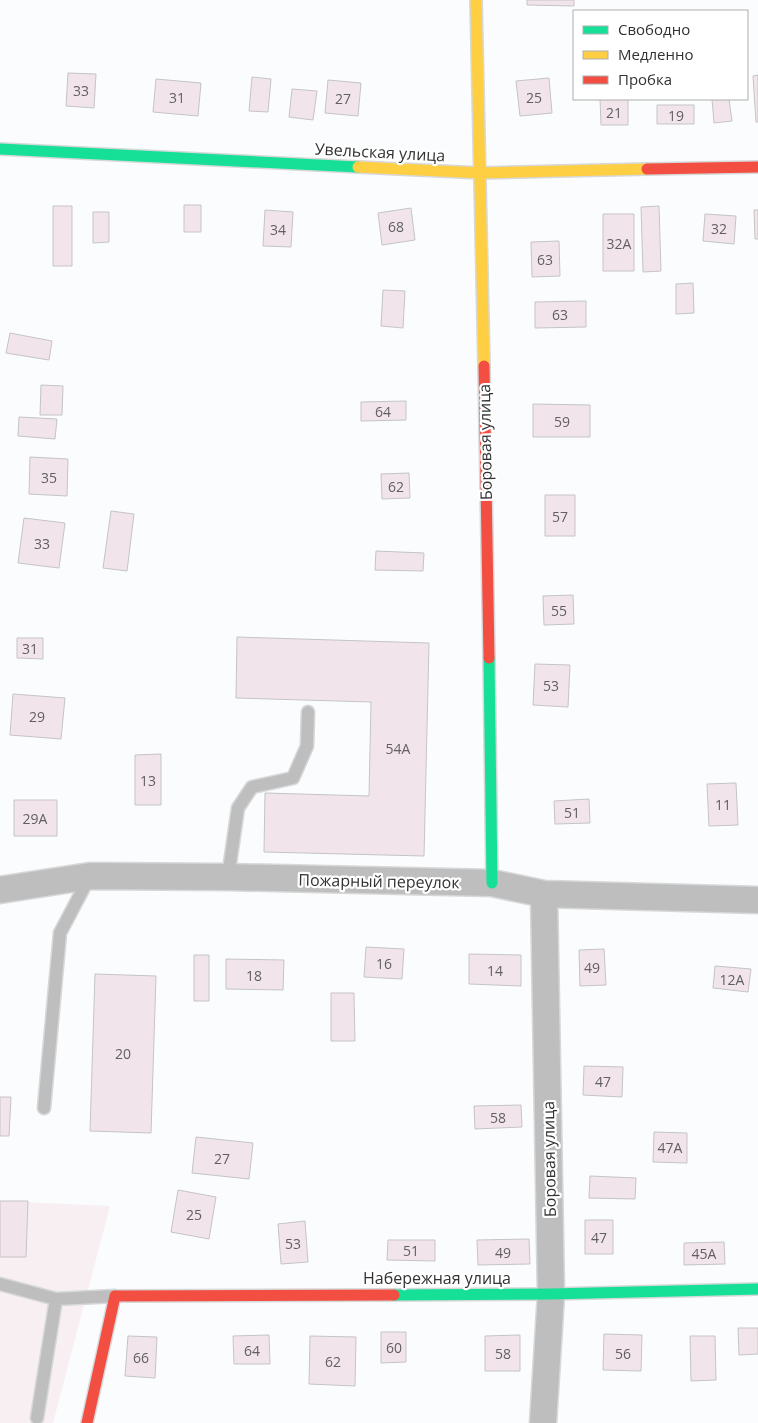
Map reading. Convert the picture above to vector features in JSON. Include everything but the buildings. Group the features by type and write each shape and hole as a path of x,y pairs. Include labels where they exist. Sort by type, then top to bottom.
{"street":[{"name":"Боровая улица","path":"476,0 481,173 492,884"},
{"name":"Увельская улица","path":"0,149 481,173 758,167"},
{"name":"Пожарный переулок","path":"0,890 90,876 228,877 492,884 544,894 758,900"},
{"name":"Боровая улица","path":"543,1423 551,1294 544,894"},
{"name":"Набережная улица","path":"116,1296 551,1294 758,1289"},
{"path":"87,1423 116,1296"}],"lane":[{"path":"228,877 238,808 252,787 292,778 308,746 308,712"},
{"path":"44,1108 60,933 90,876"},
{"path":"728,900 758,914"},
{"path":"0,1284 56,1299 116,1296"},
{"path":"37,1418 56,1299"}],"shaded area":[{"path":"0,1201 110,1206 53,1423 0,1423"}],"traffic: fast":[{"path":"0,149 358,167"},
{"path":"489,658 492,883"},
{"path":"394,1295 551,1294 758,1289"}],"traffic: slow":[{"path":"476,0 484,366"},
{"path":"358,167 481,173 647,169"}],"traffic: jam":[{"path":"647,169 758,167"},
{"path":"484,366 489,658"},
{"path":"87,1423 115,1296 394,1295"}]}
